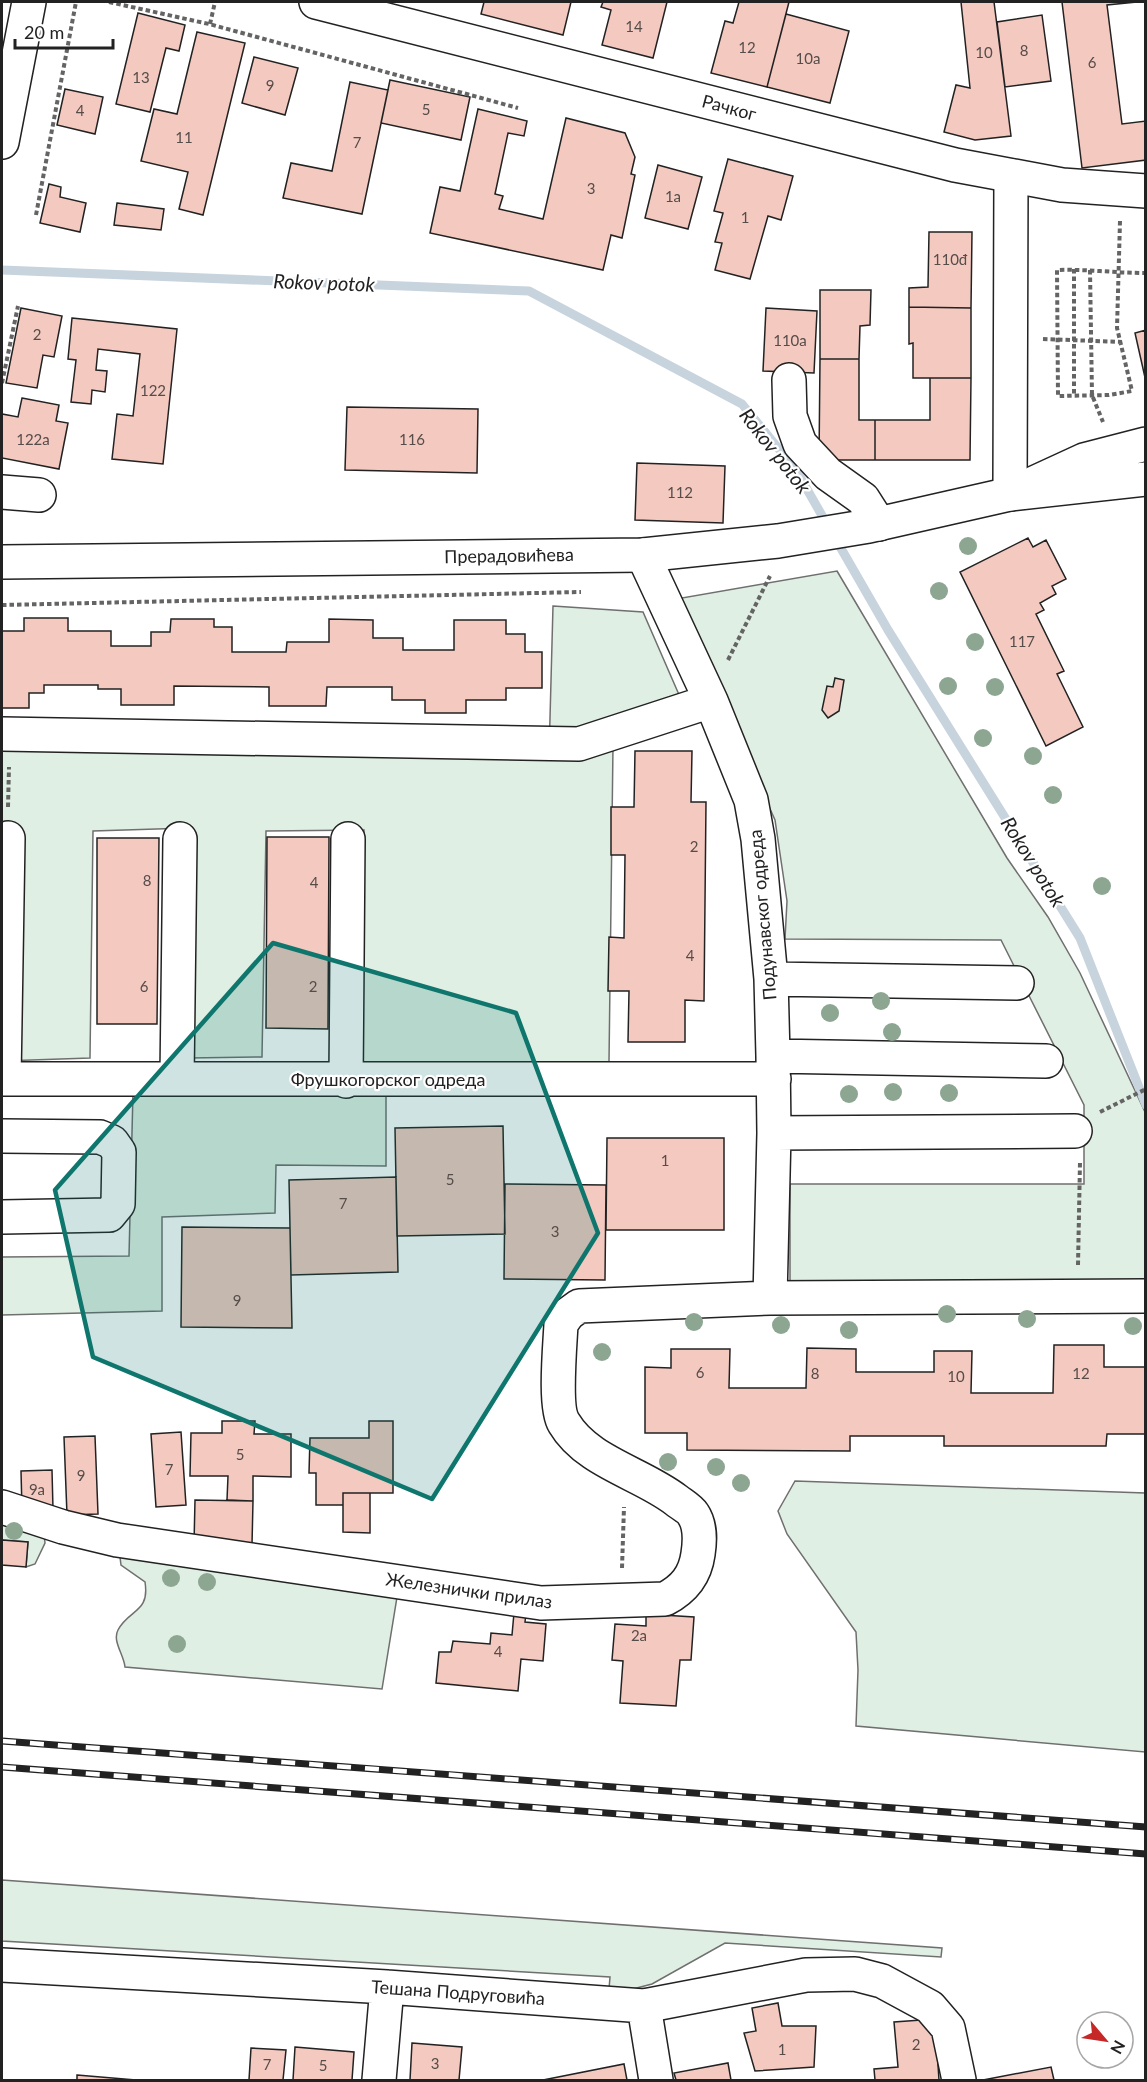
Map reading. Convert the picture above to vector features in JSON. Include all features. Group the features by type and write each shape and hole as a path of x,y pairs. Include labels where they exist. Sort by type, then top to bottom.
{"street":[{"path":"2,142 29,2"},
{"name":"Рачког","path":"316,2 955,165 1011,176 1134,191"},
{"path":"1010,494 1011,176"},
{"path":"789,380 790,416 800,444 828,474 863,500 874,525"},
{"name":"Прерадовићева","path":"1010,494 1084,460 1146,444"},
{"name":"Прерадовићева","path":"2,562 643,555 729,548 777,555 874,525 1010,494 1146,479"},
{"path":"2,492 39,495"},
{"name":"Подунавског одреда","path":"643,555 711,700 751,800 758,839 771,979 774,1133 770,1298"},
{"path":"6,734 579,744 711,700"},
{"path":"3,1079 8,838"},
{"path":"177,1078 180,839"},
{"path":"346,1081 348,839"},
{"path":"771,979 1017,983"},
{"name":"Фрушкогорског одреда","path":"3,1079 177,1078 346,1081 1046,1061"},
{"path":"774,1133 1077,1141"},
{"path":"2,1136 100,1137 112,1142 119,1152 118,1204 109,1215 2,1217"},
{"path":"770,1298 1146,1296"},
{"name":"Железнички прилаз","path":"2,1508 63,1527 117,1540 541,1603 665,1599 682,1591 690,1580 697,1562 700,1536 693,1514 666,1492 599,1456 569,1432 562,1420 559,1405 561,1324 567,1314 579,1306 770,1298"},
{"name":"Тешана Подруговића","path":"2,1965 387,1987 644,2006 806,1975 855,1974 882,1981 930,2007 948,2028 959,2080"},
{"path":"379,2080 387,1987"},
{"path":"644,2006 656,2080"}],"path":[{"path":"36,215 76,2"},
{"path":"109,2 209,24 518,108"},
{"path":"209,24 215,2"},
{"path":"1134,191 1117,273 1117,328 1132,391 1092,396 1058,396 1057,270 1074,269 1117,273 1146,273"},
{"path":"1074,269 1074,396"},
{"path":"1090,270 1092,396 1106,428"},
{"path":"2,383 18,306"},
{"path":"1009,338 1122,342"},
{"path":"728,662 777,555"},
{"path":"6,734 8,838"},
{"path":"1107,1107 1146,1089"},
{"path":"1077,1141 1078,1295"},
{"path":"621,1602 625,1470"}],"highlighted area":[{"path":"273,943 516,1013 598,1233 432,1499 93,1357 55,1190"}],"green space":[{"path":"837,571 1007,858 1048,917 1080,973 1145,1112 1145,1288 790,1292 790,1184 1084,1184 1084,1105 1001,940 785,939 787,901 775,820 676,599"},
{"path":"553,606 643,612 690,720 613,746 609,1062 360,1063 364,830 266,831 262,1057 189,1058 188,828 93,831 90,1058 2,1061 2,742 549,756"},
{"path":"133,1092 386,1096 386,1166 276,1165 275,1213 162,1217 162,1311 2,1315 2,1257 129,1256"},
{"path":"795,1481 1145,1493 1145,1752 856,1726 858,1670 856,1632 787,1534 778,1511"},
{"path":"2,1514 44,1533 45,1543 35,1564 26,1567 28,1542 2,1540"},
{"path":"125,1553 397,1597 382,1689 125,1667 116,1639 118,1630 142,1605 146,1592 145,1582 121,1565 120,1557"},
{"path":"2,1880 942,1948 941,1957 725,1943 652,1984 629,1990 609,1989 610,1977 2,1941"}],"building":[{"path":"484,2 571,2 563,35 481,14"},
{"path":"603,2 667,2 653,58 602,45 611,10 601,7"},
{"path":"739,2 789,2 767,87 711,73 725,21 733,23"},
{"path":"961,2 994,2 1011,136 975,140 944,132 956,85 970,88"},
{"path":"1062,2 1137,2 1107,5 1122,124 1146,121 1146,160 1082,168"},
{"path":"138,13 185,25 179,51 166,48 150,112 116,104"},
{"path":"786,14 849,31 830,103 767,87"},
{"path":"1042,15 1051,81 1005,87 997,22"},
{"path":"197,32 245,43 203,215 179,209 188,172 141,161 154,109 177,114"},
{"path":"254,57 298,68 285,115 242,103"},
{"path":"390,80 470,97 461,140 381,123"},
{"path":"350,82 388,90 362,214 283,198 291,163 332,171"},
{"path":"65,89 103,97 95,134 57,125"},
{"path":"478,109 527,121 524,136 508,133 495,194 503,196 499,209 543,219 566,118 625,133 635,157 631,174 635,175 622,238 611,235 603,270 430,233 440,187 460,191"},
{"path":"728,159 793,176 781,220 768,216 750,279 715,270 722,243 715,242 723,213 714,211"},
{"path":"658,165 702,177 688,229 645,218"},
{"path":"49,184 61,187 60,197 86,203 80,232 40,223"},
{"path":"117,203 164,209 161,230 114,225"},
{"path":"929,232 972,232 971,308 909,307 909,288 928,287"},
{"path":"820,290 871,290 870,325 860,326 859,359 820,359"},
{"path":"909,307 971,308 971,378 913,378 913,343 909,344"},
{"path":"21,308 62,316 54,357 43,355 37,388 6,383"},
{"path":"766,308 817,311 814,373 763,371"},
{"path":"72,318 177,329 163,464 112,459 117,414 133,416 140,354 98,349 96,370 107,371 105,392 92,390 91,404 71,402 76,360 68,359"},
{"path":"1146,330 1146,382 1135,333"},
{"path":"820,359 859,359 859,420 875,420 875,460 819,460"},
{"path":"930,378 971,378 970,460 875,460 875,420 930,420"},
{"path":"22,398 59,405 56,421 68,423 59,469 2,458 2,414 18,417"},
{"path":"347,407 478,409 477,473 345,470"},
{"path":"637,463 725,466 723,523 635,520"},
{"path":"1028,538 1033,547 1046,540 1066,579 1052,586 1056,594 1040,603 1044,610 1036,614 1064,671 1057,674 1083,727 1046,746 960,572"},
{"path":"24,618 68,618 68,631 111,631 111,646 151,646 151,632 170,632 171,619 214,619 214,627 232,627 232,652 286,652 287,642 329,642 329,619 373,620 373,638 403,638 403,650 454,650 454,620 506,620 506,634 525,634 525,652 542,652 542,688 506,688 506,700 466,700 466,713 425,713 425,700 392,700 392,687 327,687 326,706 269,706 269,687 174,686 174,705 121,705 121,689 98,689 98,685 44,685 44,693 29,693 29,708 2,708 2,631 24,631"},
{"path":"835,678 844,680 839,711 828,718 822,710 827,686 833,687"},
{"path":"635,751 692,751 691,802 706,802 704,1001 685,1000 685,1042 628,1042 629,991 608,991 609,937 624,938 625,855 611,855 611,807 634,807"},
{"path":"267,837 329,837 328,1029 266,1028"},
{"path":"97,838 159,838 157,1024 97,1024"},
{"path":"503,1126 505,1234 397,1236 395,1128"},
{"path":"607,1138 724,1138 724,1230 606,1230"},
{"path":"396,1177 398,1272 291,1275 289,1180"},
{"path":"505,1184 606,1185 605,1280 504,1279"},
{"path":"182,1227 290,1228 292,1328 181,1327"},
{"path":"1054,1345 1104,1345 1104,1367 1146,1367 1146,1434 1107,1434 1106,1446 944,1446 944,1436 850,1436 850,1451 687,1450 687,1433 645,1433 645,1367 671,1368 671,1349 730,1349 729,1388 806,1388 807,1348 856,1349 856,1372 934,1372 934,1351 972,1351 971,1393 1053,1393"},
{"path":"222,1421 255,1421 254,1434 291,1434 291,1477 253,1476 253,1501 227,1500 228,1476 190,1476 191,1433 222,1433"},
{"path":"369,1421 393,1421 393,1493 343,1493 343,1505 316,1505 316,1473 309,1473 310,1438 369,1438"},
{"path":"181,1432 186,1505 156,1507 151,1434"},
{"path":"95,1436 98,1514 67,1515 64,1437"},
{"path":"52,1470 53,1509 22,1510 21,1471"},
{"path":"343,1493 370,1493 370,1533 343,1532"},
{"path":"195,1500 253,1501 252,1545 194,1544"},
{"path":"2,1540 28,1542 26,1567 2,1565"},
{"path":"514,1613 526,1614 525,1622 546,1624 543,1661 521,1659 518,1691 436,1683 439,1652 451,1652 453,1641 490,1644 491,1633 512,1635"},
{"path":"646,1614 694,1617 691,1660 680,1660 676,1706 620,1703 623,1661 612,1660 615,1624 646,1626"},
{"path":"778,2003 782,2026 816,2026 814,2067 755,2071 744,2033 756,2031 752,2008"},
{"path":"935,2019 939,2080 875,2080 874,2069 898,2067 894,2022"},
{"path":"412,2043 462,2047 459,2080 410,2080"},
{"path":"295,2047 354,2052 352,2080 293,2080"},
{"path":"251,2048 286,2050 283,2080 249,2080"},
{"path":"728,2063 731,2080 676,2080 674,2073"},
{"path":"624,2064 627,2080 543,2080"},
{"path":"1051,2067 1054,2080 983,2080"},
{"path":"77,2075 136,2080 77,2080"}],"waterway":[{"name":"Rokov potok","path":"2,270 529,291 742,404 796,470 828,526"},
{"name":"Rokov potok","path":"835,538 888,630 1080,938 1146,1105"}],"railway":[{"path":"2,1741 1146,1827"},
{"path":"2,1767 1146,1854"}]}
